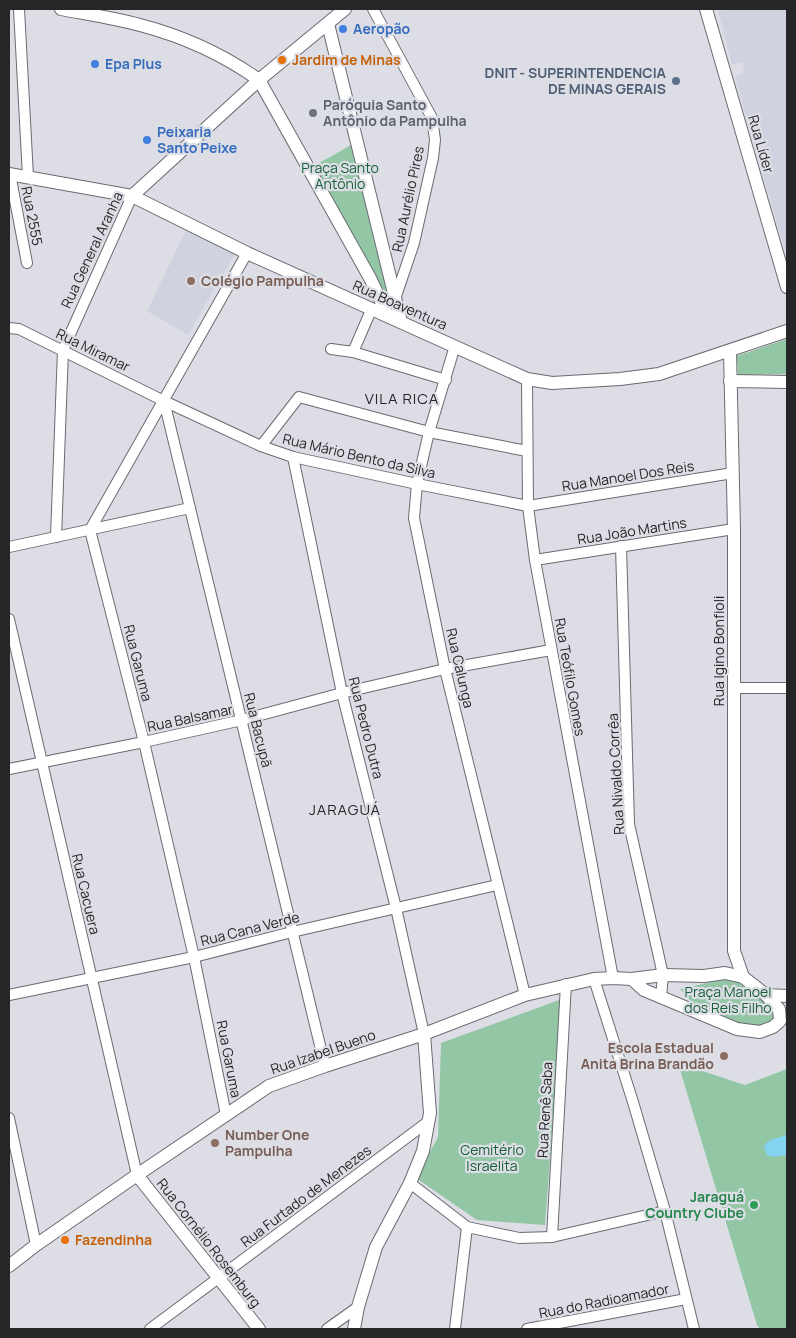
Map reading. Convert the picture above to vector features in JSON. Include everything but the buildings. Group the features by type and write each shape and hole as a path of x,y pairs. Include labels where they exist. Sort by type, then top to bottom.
{"street":[{"path":"19,9 28,177"},
{"path":"61,9 141,25 193,43 243,69 259,80 370,278 388,316"},
{"name":"Rua General Aranha","path":"56,537 63,350 132,196 259,80 345,9"},
{"name":"Rua Aurélio Pires","path":"373,9 432,118 435,140 433,158 414,242 388,316"},
{"name":"Rua Líder","path":"706,9 787,287"},
{"path":"328,24 394,300 401,322"},
{"name":"Rua Boaventura","path":"10,174 132,196 247,253 527,379 552,383 620,379 659,374 730,352 787,331"},
{"name":"Rua 2555","path":"10,174 28,263"},
{"path":"90,530 247,253"},
{"path":"353,352 372,308"},
{"name":"Rua Miramar","path":"9,328 19,329 164,401"},
{"name":"Rua Calunga","path":"455,346 429,432 417,484 414,518 445,669 525,995"},
{"path":"331,349 353,352 446,380"},
{"name":"Rua Igino Bonfioli","path":"730,352 734,529 734,951 743,977"},
{"name":"Rua Teófilo Gomes","path":"527,379 528,506 535,560 613,978"},
{"path":"730,381 787,382"},
{"path":"261,446 299,397 429,432 527,452"},
{"name":"Rua Mário Bento da Silva","path":"164,401 261,446 293,457 528,506"},
{"name":"Rua Bacupã","path":"164,401 325,1066"},
{"name":"Rua Pedro Dutra","path":"293,457 342,693 396,908 424,1034"},
{"name":"Rua Manoel Dos Reis","path":"528,506 733,473"},
{"path":"9,547 190,508"},
{"name":"Rua João Martins","path":"535,560 734,529"},
{"name":"Rua Garuma","path":"90,530 144,742 194,957 226,1115"},
{"name":"Rua Nivaldo Corrêa","path":"621,546 629,824 663,976 661,997"},
{"name":"Rua Cacuera","path":"9,619 90,979 137,1175"},
{"name":"Rua Balsamar","path":"9,768 144,742 242,720 342,693 445,669 551,650"},
{"path":"734,688 787,688"},
{"name":"Rua Cana Verde","path":"9,995 194,957 292,932 497,885"},
{"name":"Rua Igino Bonfioli","path":"725,973 734,951"},
{"path":"725,973 743,977 766,994 778,1009 780,1021 773,1027 760,1032 737,1029 644,990 632,979 663,976 704,976 725,973"},
{"path":"594,979 665,1211 694,1329"},
{"name":"Rua Izabel Bueno","path":"9,1266 137,1175 269,1086 424,1034 525,995 594,979 632,979"},
{"name":"Rua Renê Saba","path":"552,1237 566,984"},
{"path":"766,994 787,996"},
{"path":"354,1329 358,1307 376,1247 410,1182 423,1151 430,1113 424,1034"},
{"path":"9,1118 36,1245"},
{"name":"Rua Furtado de Menezes","path":"150,1329 429,1121"},
{"name":"Rua Cornélio Rosemburg","path":"137,1175 258,1329"},
{"path":"410,1182 467,1227 519,1238 552,1237 665,1211"},
{"path":"455,1329 467,1227"},
{"name":"Rua do Radioamador","path":"527,1329 686,1299"},
{"path":"327,1329 358,1307"}],"shaded area":[{"path":"728,9 787,9 786,254 748,124 755,122 753,116 746,117 735,76 744,73 743,62 732,65 718,11"},
{"name":"Colégio Pampulha","path":"188,226 237,250 188,335 147,311"}],"green space":[{"name":"Praça Santo Antônio","path":"353,144 391,309 312,167"},
{"path":"787,339 787,374 738,375 737,356"},
{"name":"Praça Manoel dos Reis Filho","path":"730,978 763,997 781,1020 759,1029 739,1026 697,1008 680,989"},
{"name":"Cemitério Israelita","path":"562,999 545,1225 477,1220 416,1178 438,1137 441,1043"},
{"name":"Jaraguá Country Clube","path":"678,1063 745,1085 787,1069 787,1329 760,1329 757,1325"}],"water":[{"path":"787,1134 787,1155 772,1157 767,1155 764,1147 766,1144 770,1140"}],"place":[{"name":"Aeropão","path":"343,29"},
{"name":"Jardim de Minas","path":"282,60"},
{"name":"Epa Plus","path":"95,64"},
{"name":"DNIT - SUPERINTENDENCIA DE MINAS GERAIS","path":"676,81"},
{"name":"Paróquia Santo Antônio da Pampulha","path":"313,113"},
{"name":"Peixaria Santo Peixe","path":"147,140"},
{"name":"Colégio Pampulha","path":"191,281"},
{"name":"Escola Estadual Anita Brina Brandão","path":"724,1056"},
{"name":"Number One Pampulha","path":"215,1143"},
{"name":"Jaraguá Country Clube","path":"754,1205"},
{"name":"Fazendinha","path":"65,1240"}],"district":[{"name":"VILA RICA","path":"402,399"},
{"name":"JARAGUÁ","path":"345,810"}]}
